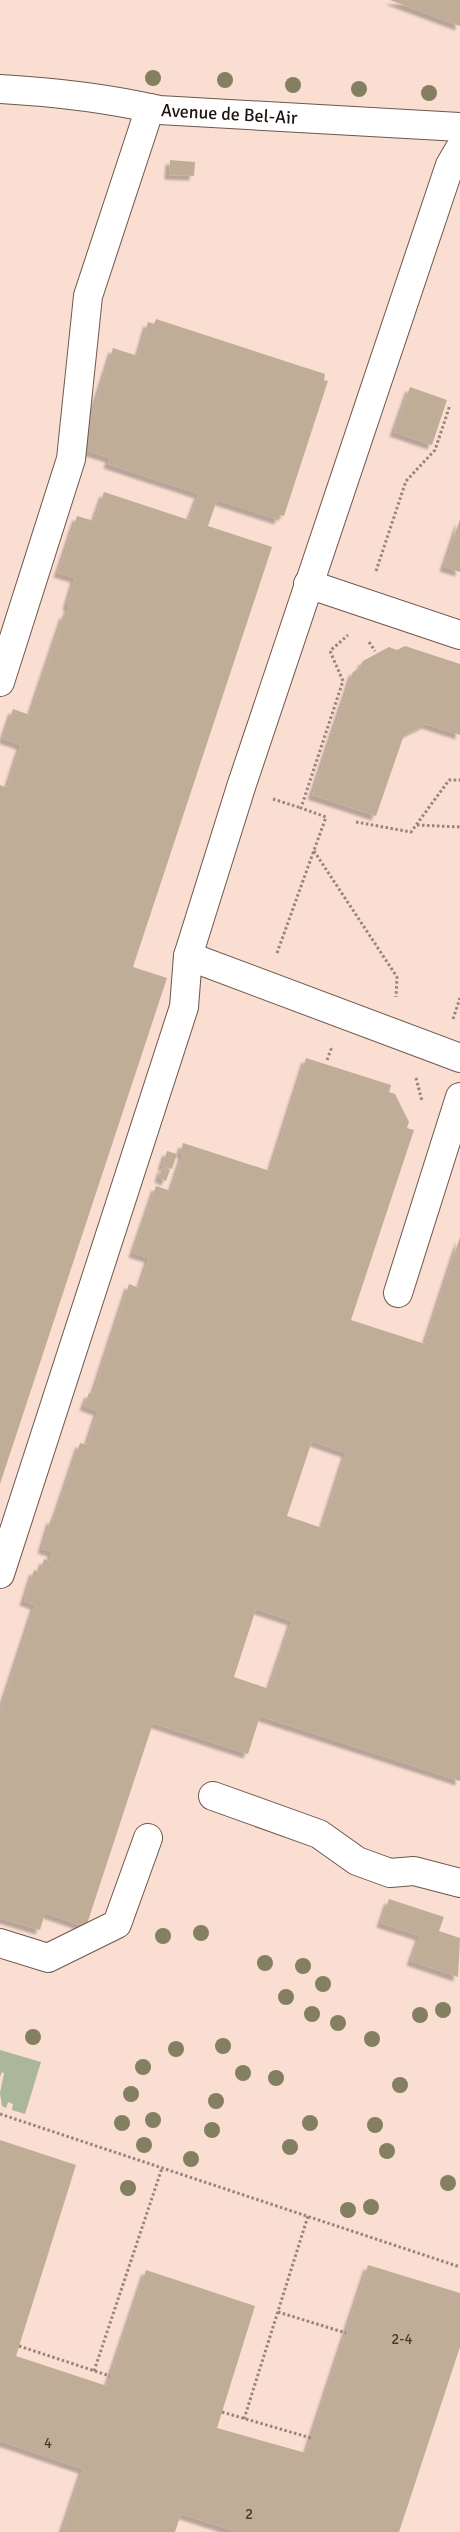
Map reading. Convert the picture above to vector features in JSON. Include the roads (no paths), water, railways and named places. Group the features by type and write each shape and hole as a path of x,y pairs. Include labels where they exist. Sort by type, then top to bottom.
{"street":[{"name":"Avenue de Bel-Air","path":"0,89 62,93 150,108 460,127"},
{"path":"0,682 71,459 88,296 150,108"},
{"path":"0,1574 184,1007 188,956 308,584 450,165 460,148"},
{"path":"308,584 460,635"},
{"path":"188,956 460,1058"},
{"path":"398,1293 460,1097"},
{"path":"214,1796 319,1834 357,1861 390,1873 414,1871 460,1883"},
{"path":"0,1943 48,1958 117,1924 148,1838"}]}
